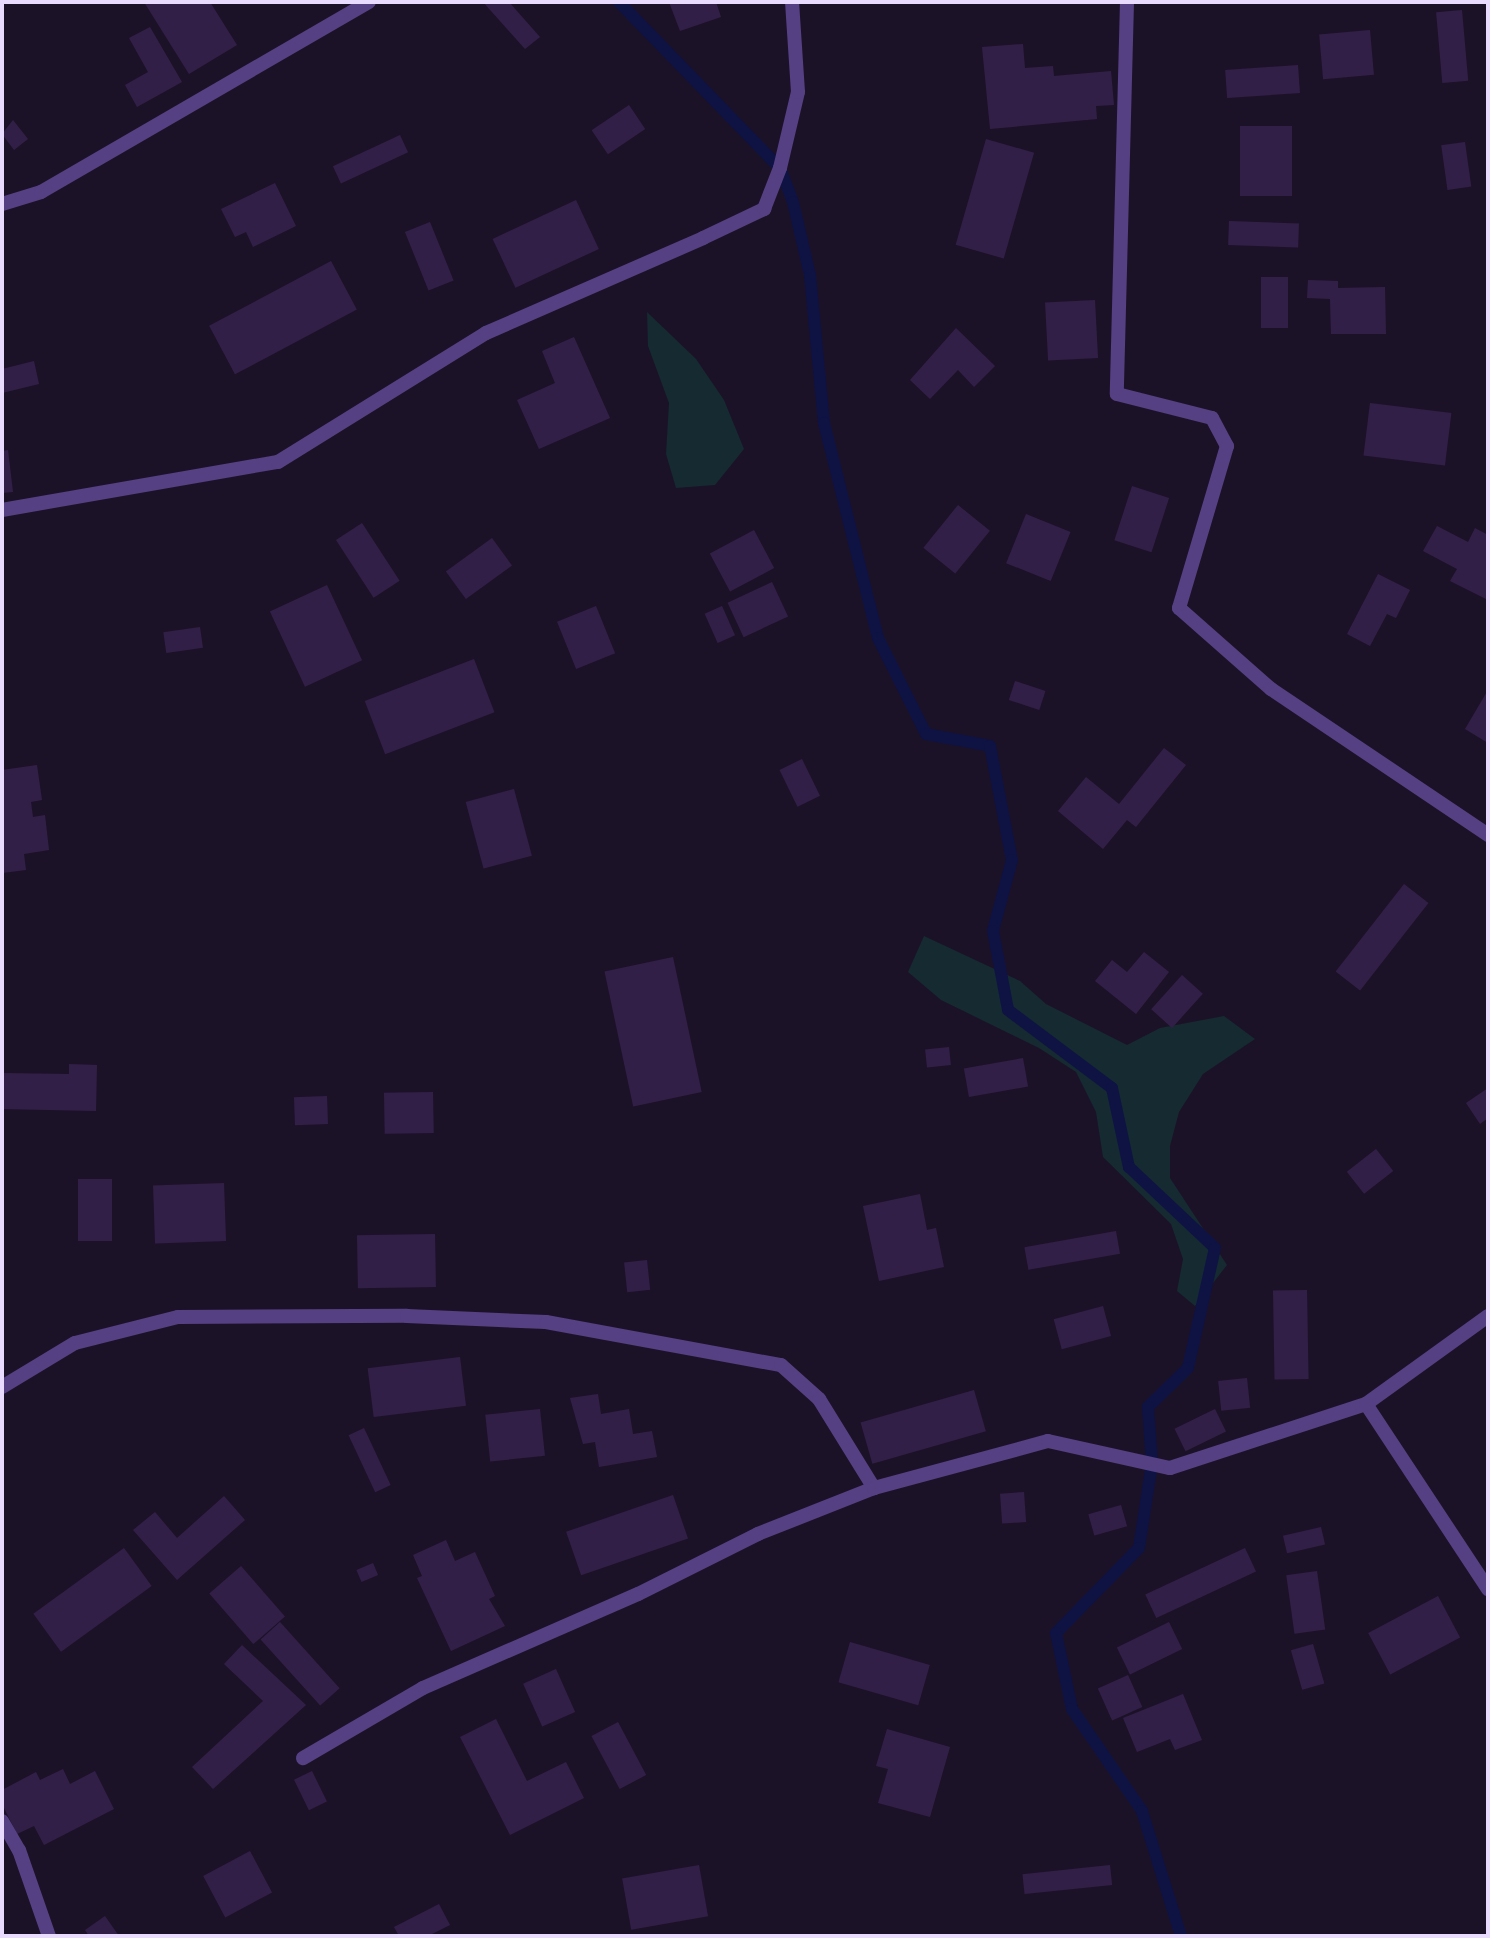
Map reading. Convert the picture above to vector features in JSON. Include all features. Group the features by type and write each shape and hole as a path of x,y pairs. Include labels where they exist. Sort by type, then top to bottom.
{"street":[{"path":"2,204 41,192 369,2"},
{"path":"2,510 278,462 486,333 764,209 776,178 798,92 792,2"},
{"path":"1127,2 1117,394 1212,418 1227,446 1179,608 1271,689 1488,835"},
{"path":"2,1387 75,1343 177,1317 407,1316 546,1322 781,1365 819,1399 874,1488"},
{"path":"303,1758 423,1688 638,1594 758,1534 874,1488 1048,1441 1170,1468 1366,1404 1488,1316"},
{"path":"1366,1404 1488,1589"},
{"path":"2,1821 19,1850 49,1936"}],"shaded area":[{"path":"647,312 696,359 724,400 744,449 715,485 676,488 666,454 669,403 648,346"},
{"path":"924,936 1020,981 1046,1004 1127,1045 1160,1028 1224,1016 1255,1039 1203,1074 1179,1112 1170,1146 1170,1178 1227,1265 1195,1306 1177,1291 1183,1259 1171,1224 1103,1157 1096,1112 1076,1072 1039,1048 941,1000 908,972"}],"building":[{"path":"144,2 210,2 237,45 189,74"},
{"path":"483,2 509,2 540,37 525,49"},
{"path":"669,2 716,2 721,17 680,31"},
{"path":"1462,10 1468,81 1442,83 1436,12"},
{"path":"150,27 182,82 137,107 125,85 148,72 129,38"},
{"path":"1370,30 1374,75 1323,79 1319,34"},
{"path":"1023,44 1025,68 1053,66 1054,76 1111,71 1114,105 1096,106 1097,119 990,129 982,47"},
{"path":"1298,65 1300,93 1227,98 1225,70"},
{"path":"629,105 645,129 608,154 592,130"},
{"path":"13,120 28,139 14,150 2,134"},
{"path":"1240,126 1292,126 1292,196 1240,196"},
{"path":"400,135 408,152 341,183 333,166"},
{"path":"986,139 1034,153 1004,259 956,245"},
{"path":"1465,142 1471,187 1447,190 1441,145"},
{"path":"275,183 296,226 253,247 246,232 235,237 221,209"},
{"path":"576,200 599,249 515,288 493,239"},
{"path":"1229,221 1299,223 1298,247 1228,245"},
{"path":"430,222 454,280 429,291 405,232"},
{"path":"331,261 357,310 235,374 209,326"},
{"path":"1261,277 1288,277 1288,328 1261,328"},
{"path":"1308,280 1338,281 1338,288 1385,287 1386,334 1331,334 1330,299 1307,298"},
{"path":"1095,300 1098,358 1048,361 1045,303"},
{"path":"956,328 995,366 974,387 958,370 930,399 910,380"},
{"path":"574,337 610,418 539,449 517,400 555,383 542,351"},
{"path":"34,361 39,384 2,393 2,369"},
{"path":"1370,403 1451,413 1445,466 1364,456"},
{"path":"8,450 13,492 2,493 2,451"},
{"path":"1132,486 1169,498 1151,552 1114,540"},
{"path":"958,505 990,531 955,574 923,548"},
{"path":"1026,514 1071,532 1051,581 1006,563"},
{"path":"362,523 400,581 374,598 336,540"},
{"path":"1437,526 1468,542 1475,528 1488,535 1488,600 1450,581 1457,569 1423,551"},
{"path":"754,530 774,568 730,591 710,553"},
{"path":"492,538 512,566 466,599 446,572"},
{"path":"1378,574 1410,590 1396,618 1387,614 1370,646 1347,634"},
{"path":"772,582 788,616 744,637 728,603"},
{"path":"327,585 362,660 305,687 270,612"},
{"path":"596,606 615,653 576,669 557,622"},
{"path":"722,606 735,635 718,643 705,614"},
{"path":"200,627 203,648 166,653 163,632"},
{"path":"474,659 494,712 385,754 365,701"},
{"path":"1015,681 1045,691 1039,710 1009,700"},
{"path":"1488,690 1488,743 1465,729"},
{"path":"1164,748 1186,765 1136,827 1127,820 1103,849 1058,811 1086,777 1119,804"},
{"path":"802,759 820,796 798,807 780,770"},
{"path":"37,765 42,800 31,802 33,817 45,815 49,850 24,854 26,870 2,873 2,770"},
{"path":"514,789 532,856 484,869 466,802"},
{"path":"1404,884 1428,903 1360,991 1336,971"},
{"path":"1144,952 1169,972 1136,1014 1095,981 1112,960 1127,972"},
{"path":"673,957 702,1092 633,1107 605,972"},
{"path":"1182,975 1203,994 1172,1028 1151,1009"},
{"path":"949,1047 951,1065 927,1067 925,1050"},
{"path":"1023,1058 1028,1087 969,1097 964,1068"},
{"path":"69,1064 97,1065 96,1111 2,1109 2,1073 69,1074"},
{"path":"1488,1088 1488,1118 1480,1124 1466,1103"},
{"path":"433,1092 434,1133 385,1134 384,1093"},
{"path":"327,1096 328,1124 295,1125 294,1097"},
{"path":"1376,1149 1393,1171 1364,1194 1347,1172"},
{"path":"78,1179 112,1179 112,1241 78,1241"},
{"path":"224,1183 226,1241 155,1243 153,1185"},
{"path":"920,1194 927,1230 936,1228 944,1267 879,1281 863,1206"},
{"path":"1116,1231 1120,1254 1028,1270 1024,1247"},
{"path":"435,1234 436,1287 358,1288 357,1235"},
{"path":"647,1260 650,1290 627,1292 624,1262"},
{"path":"1307,1290 1309,1379 1275,1380 1273,1291"},
{"path":"1103,1306 1111,1336 1062,1349 1054,1319"},
{"path":"460,1357 466,1406 374,1417 368,1368"},
{"path":"1247,1378 1250,1408 1221,1411 1218,1381"},
{"path":"974,1390 986,1431 872,1464 861,1423"},
{"path":"598,1394 601,1414 629,1409 633,1434 652,1431 657,1457 599,1467 595,1442 583,1444 570,1398"},
{"path":"540,1409 545,1456 490,1461 485,1415"},
{"path":"1215,1409 1226,1431 1186,1451 1175,1429"},
{"path":"364,1428 391,1485 375,1492 349,1435"},
{"path":"1024,1492 1026,1522 1002,1524 1000,1494"},
{"path":"673,1495 688,1538 581,1575 566,1532"},
{"path":"224,1496 245,1520 177,1580 133,1530 155,1512 177,1538"},
{"path":"1121,1505 1127,1526 1094,1536 1088,1514"},
{"path":"1321,1527 1325,1545 1287,1553 1283,1536"},
{"path":"446,1540 455,1561 475,1552 495,1596 489,1599 505,1626 451,1651 417,1578 422,1576 413,1555"},
{"path":"124,1548 152,1586 61,1652 33,1614"},
{"path":"1245,1548 1256,1572 1156,1618 1145,1594"},
{"path":"373,1563 378,1575 362,1582 356,1570"},
{"path":"241,1566 285,1617 253,1644 209,1594"},
{"path":"1317,1571 1325,1629 1295,1634 1286,1575"},
{"path":"1438,1596 1460,1637 1390,1675 1368,1633"},
{"path":"280,1622 340,1688 320,1706 261,1639"},
{"path":"1169,1622 1182,1649 1130,1674 1117,1647"},
{"path":"850,1642 930,1665 918,1705 838,1682"},
{"path":"1313,1644 1324,1683 1302,1690 1291,1650"},
{"path":"242,1645 306,1705 213,1789 192,1767 263,1701 224,1664"},
{"path":"556,1669 575,1712 542,1727 523,1684"},
{"path":"1128,1675 1142,1707 1112,1720 1098,1688"},
{"path":"1183,1694 1202,1740 1175,1750 1170,1739 1137,1752 1123,1718"},
{"path":"496,1719 527,1781 566,1762 584,1798 510,1835 460,1737"},
{"path":"618,1722 646,1775 620,1789 592,1736"},
{"path":"887,1729 950,1747 930,1817 878,1803 888,1769 876,1766"},
{"path":"63,1769 70,1784 95,1771 114,1809 44,1845 34,1826 17,1834 2,1804 2,1790 36,1772 40,1780"},
{"path":"312,1771 327,1802 309,1810 294,1780"},
{"path":"250,1851 272,1892 225,1917 203,1876"},
{"path":"699,1865 708,1916 631,1930 622,1879"},
{"path":"1110,1865 1112,1885 1025,1894 1022,1874"},
{"path":"439,1904 450,1925 428,1936 399,1936 394,1927"},
{"path":"105,1916 119,1936 89,1936 85,1930"}],"waterway":[{"path":"619,2 780,168 793,202 810,275 824,423 878,638 926,734 990,746 1012,860 993,931 1008,1010 1112,1088 1129,1167 1215,1248 1188,1368 1148,1407 1152,1463 1139,1548 1056,1633 1072,1709 1142,1811 1181,1936"}]}
